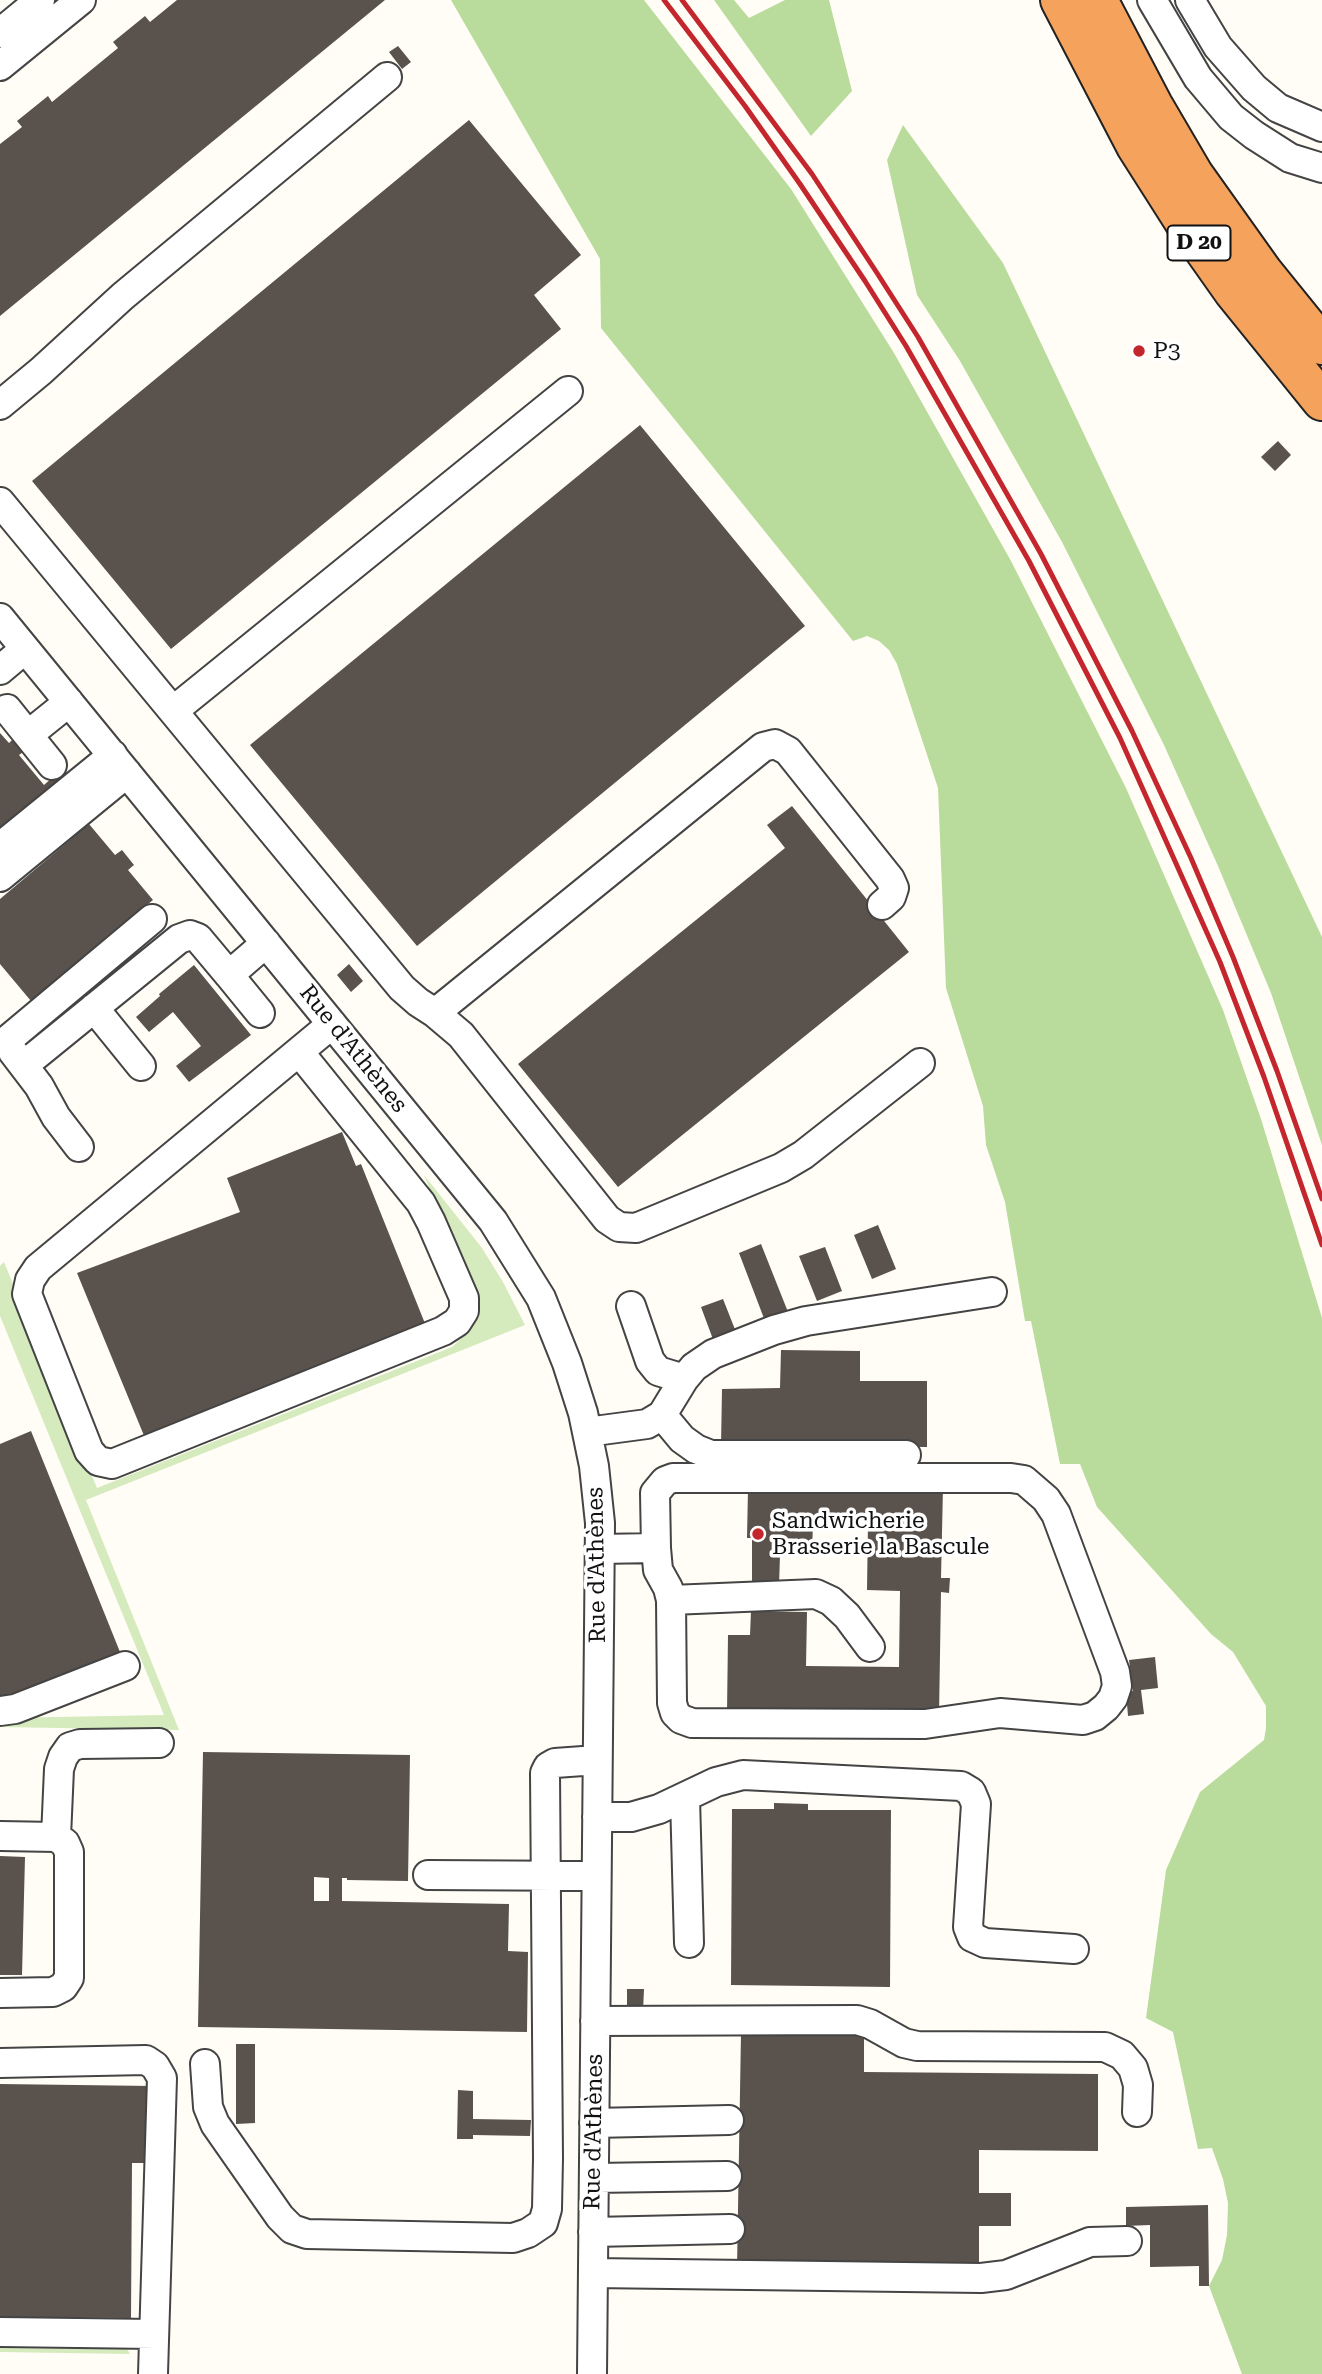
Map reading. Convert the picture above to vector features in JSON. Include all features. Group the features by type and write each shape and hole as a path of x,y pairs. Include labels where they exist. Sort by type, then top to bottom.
{"highway":[{"name":"D 20","path":"1060,0 1136,146 1185,223 1233,291 1322,401"},
{"name":"D 20","path":"1098,0 1194,176 1263,272 1322,345"}],"street":[{"path":"2,31 12,0"},
{"path":"2,31 40,0"},
{"path":"0,66 80,0"},
{"path":"1114,0 1153,105"},
{"path":"1152,0 1198,78 1231,117 1290,158 1322,168"},
{"path":"1190,0 1218,47 1241,76 1278,108 1322,127"},
{"path":"0,405 134,287 387,77"},
{"path":"173,711 568,391"},
{"path":"0,502 402,988 461,1035 607,1219 620,1227 636,1228 781,1168 803,1155 920,1063"},
{"name":"Rue d'Athènes","path":"0,618 493,1221 541,1298 567,1363 587,1432 594,1466 600,1523 592,2374"},
{"path":"0,670 25,649"},
{"path":"28,735 69,702"},
{"path":"7,709 52,765"},
{"path":"435,1013 763,747 775,744 789,751 890,879 894,888 891,897 882,905"},
{"path":"0,847 120,764"},
{"path":"0,877 120,764"},
{"path":"79,1147 56,1117 39,1086 2,1039 152,919"},
{"path":"24,1065 179,939 190,935 198,938 260,1013"},
{"path":"229,975 267,943"},
{"path":"94,1008 141,1066"},
{"path":"300,1053 421,1203 464,1298 464,1311 457,1322 443,1331 111,1464 98,1461 89,1451 27,1294 30,1280 38,1268 332,1024"},
{"path":"587,1432 647,1424 662,1415 694,1367 713,1354 774,1330 806,1321 992,1292"},
{"path":"631,1306 650,1361 658,1371 684,1379"},
{"path":"662,1415 682,1439 711,1455 906,1455"},
{"path":"673,1478 1024,1480 1046,1499 1056,1514 1115,1672 1117,1686 1106,1707 1095,1716 1083,1720 1000,1713 925,1724 692,1723 681,1719 675,1713 672,1703 671,1600 658,1570 656,1548 655,1493 665,1481 673,1478"},
{"path":"599,1549 656,1548"},
{"path":"671,1600 817,1594 831,1601 847,1616 870,1647"},
{"path":"0,1711 15,1709 125,1666"},
{"path":"56,1837 59,1769 70,1748 80,1744 159,1743"},
{"path":"205,2064 208,2107 215,2124 280,2217 292,2229 307,2234 513,2238 528,2233 542,2223 547,2209 548,2158 545,1773 548,1767 555,1763 597,1760"},
{"path":"597,1817 631,1817 659,1809 716,1782 743,1775 961,1786 971,1792 976,1804 968,1927 972,1937 985,1943 1074,1948"},
{"path":"685,1798 689,1943"},
{"path":"0,1836 56,1837 65,1843 69,1852 69,1978 62,1987 53,1992 0,1993"},
{"path":"428,1875 596,1876"},
{"path":"595,2021 857,2020 870,2024 904,2043 917,2046 1105,2047 1122,2055 1133,2068 1138,2085 1137,2112"},
{"path":"0,2063 146,2060 155,2066 163,2078 153,2374"},
{"path":"594,2123 729,2120"},
{"path":"548,2158 594,2167 727,2176"},
{"path":"593,2232 730,2229"},
{"path":"593,2273 981,2278 1006,2275 1090,2242 1127,2241"},
{"path":"0,2332 154,2334"}],"green space":[{"path":"451,0 644,0 791,189 894,353 1011,561 1126,788 1223,1010 1261,1119 1322,1318 1322,2374 1242,2374 1209,2286 1222,2260 1227,2235 1228,2203 1223,2179 1212,2148 1198,2149 1173,2032 1146,2018 1166,1870 1200,1792 1264,1740 1266,1706 1233,1652 1211,1634 1097,1507 1080,1464 1060,1464 1031,1321 1025,1321 1005,1202 986,1145 983,1106 946,988 938,788 897,664 889,650 879,641 867,636 853,641 601,328 600,259"},
{"path":"714,0 734,0 749,18 785,0 829,0 852,91 811,136"},
{"path":"903,125 1003,263 1322,937 1322,1145 1271,993 1164,745 1062,542 960,361 917,295 887,160"},
{"path":"424,1175 482,1248 525,1325 86,1500 179,1730 0,1727 0,1718 164,1715 0,1316 0,1266 4,1262 97,1488 452,1347 468,1332 476,1309 469,1281"},
{"path":"0,2348 127,2349 130,2354 0,2352"}],"building":[{"path":"177,0 385,0 0,316 0,144 22,127 17,121 48,96 52,102 118,48 113,42 145,16 150,22"},
{"path":"398,46 411,62 402,69 389,52"},
{"path":"469,120 581,255 534,295 561,329 171,649 32,481"},
{"path":"640,425 805,626 417,946 250,745"},
{"path":"1278,441 1291,455 1275,471 1261,457"},
{"path":"0,733 9,743 15,737 26,750 19,755 44,785 53,777 61,786 0,836"},
{"path":"792,806 909,952 618,1187 518,1064 785,848 767,825"},
{"path":"89,824 115,855 122,850 134,865 128,870 153,900 31,1001 0,964 0,899"},
{"path":"349,964 363,981 351,992 337,975"},
{"path":"194,965 251,1035 189,1082 176,1066 201,1046 173,1012 149,1032 136,1017"},
{"path":"342,1132 356,1166 361,1164 426,1326 145,1438 77,1273 240,1212 227,1178"},
{"path":"878,1225 896,1269 872,1279 854,1235"},
{"path":"761,1244 788,1312 765,1321 739,1253"},
{"path":"825,1247 842,1291 817,1301 799,1256"},
{"path":"723,1299 736,1332 714,1342 701,1307"},
{"path":"781,1350 860,1351 860,1381 927,1381 927,1447 721,1446 722,1389 780,1388"},
{"path":"31,1431 120,1652 0,1701 0,1444"},
{"path":"943,1487 941,1578 950,1578 949,1593 941,1592 939,1716 727,1713 728,1635 750,1635 751,1611 807,1612 806,1666 899,1667 900,1591 867,1590 868,1522 813,1521 812,1555 780,1555 779,1586 752,1586 752,1538 747,1538 748,1489"},
{"path":"1155,1657 1158,1688 1141,1690 1144,1714 1128,1716 1126,1692 1133,1691 1129,1660"},
{"path":"203,1752 410,1755 408,1881 342,1878 342,1901 509,1904 508,1951 528,1952 527,2032 198,2027","holes":["314,1877 329,1878 329,1901 314,1901"]},
{"path":"774,1803 808,1804 808,1810 891,1810 890,1987 731,1985 732,1809 774,1809"},
{"path":"0,1856 25,1857 22,1975 0,1975"},
{"path":"627,1989 644,1989 643,2011 627,2010"},
{"path":"741,2033 864,2034 864,2072 1098,2074 1098,2151 979,2150 979,2193 1011,2193 1011,2226 979,2226 979,2269 737,2268"},
{"path":"236,2044 255,2044 255,2123 236,2124"},
{"path":"0,2084 152,2086 152,2163 132,2163 131,2318 0,2317"},
{"path":"458,2090 473,2091 473,2119 531,2120 530,2136 473,2135 473,2139 457,2139"},
{"path":"1208,2205 1209,2286 1199,2286 1199,2266 1150,2267 1150,2225 1126,2226 1126,2207"}],"railway":[{"path":"664,0 745,106 865,281 906,346 1029,561 1120,738 1220,962 1264,1077 1322,1245"},
{"path":"682,0 812,174 877,273 918,337 1041,554 1132,731 1191,858 1277,1071 1322,1199"}],"place":[{"name":"P3","path":"1139,351"},
{"name":"Sandwicherie Brasserie la Bascule","path":"758,1534"}]}
